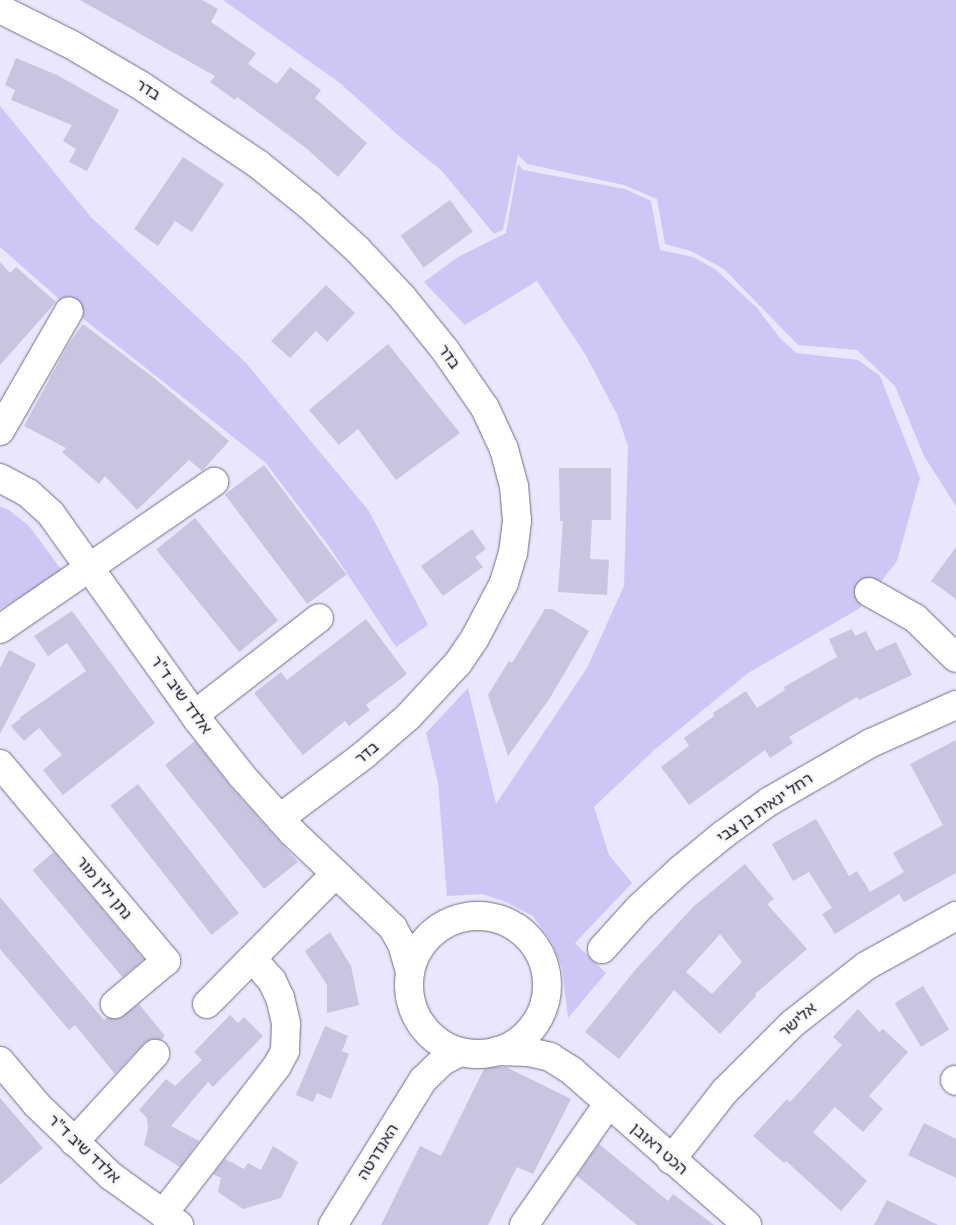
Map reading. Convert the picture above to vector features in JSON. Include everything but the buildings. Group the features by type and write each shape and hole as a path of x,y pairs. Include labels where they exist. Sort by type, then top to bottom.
{"street":[{"name":"בדר","path":"0,9 72,45 140,85 258,164 310,206 358,250 403,298 445,350 485,408 504,449 515,495 517,521 513,553 504,583 475,638 444,680 402,722 352,765 280,818"},
{"path":"0,431 68,311"},
{"name":"אלדד שיב ד\"ר","path":"0,478 28,494 51,514 91,567 194,715 242,776 335,874 373,907"},
{"path":"0,629 214,482"},
{"path":"869,592 915,618 956,658"},
{"path":"194,715 319,618"},
{"name":"רחל ינאית בן צבי","path":"602,949 639,908 680,870 724,834 770,801 871,743 956,705"},
{"name":"נתן ילין מור","path":"0,764 166,961 116,1004"},
{"path":"206,1004 335,874"},
{"path":"373,907 391,917 412,923 432,925 444,924 464,917 485,916 506,921 524,932 536,947 545,966 548,986 545,1005 538,1021 527,1034 513,1045 497,1051 479,1054 460,1052 443,1044 428,1032 414,1012 408,989 410,972 418,949 430,934 444,924"},
{"path":"373,907 387,920 397,936 410,972"},
{"name":"אלישר","path":"671,1160 725,1091 798,1019 866,966 956,916"},
{"path":"171,1219 277,1066 285,1051 286,1023 280,998 272,980 252,958"},
{"name":"הכט ראובן","path":"545,1005 552,1034 572,1070"},
{"name":"האנדרטה","path":"423,1080 428,1051 428,1032"},
{"name":"הכט ראובן","path":"497,1051 530,1052 550,1058 572,1070 671,1160 748,1225"},
{"name":"האנדרטה","path":"333,1225 423,1080 443,1061 460,1052"},
{"path":"74,1142 155,1054"},
{"name":"אלדד שיב ד\"ר","path":"0,1061 37,1104 74,1142 111,1176 171,1219"},
{"path":"524,1225 608,1104"}],"shaded area":[{"path":"223,0 956,0 956,506 924,456 895,386 857,350 798,345 724,269 691,251 665,244 657,199 624,185 527,164 518,155 503,230 494,234 442,171 399,136 340,83"},
{"path":"0,106 90,216 246,363 369,511 428,625 396,647 328,545 265,462 66,305 0,247"},
{"path":"518,164 523,170 625,189 651,201 660,250 693,257 715,269 757,308 780,338 796,353 858,360 880,376 920,478 897,561 860,608 748,673 653,751 594,807 609,855 632,883 575,943 606,973 568,1018 562,967 551,941 533,916 506,902 482,894 447,896 438,782 426,733 468,688 496,804 587,668 624,586 628,446 617,414 585,354 537,281 465,325 424,282 458,257 506,233"},
{"path":"0,506 9,510 29,526 63,572 0,609"}]}
